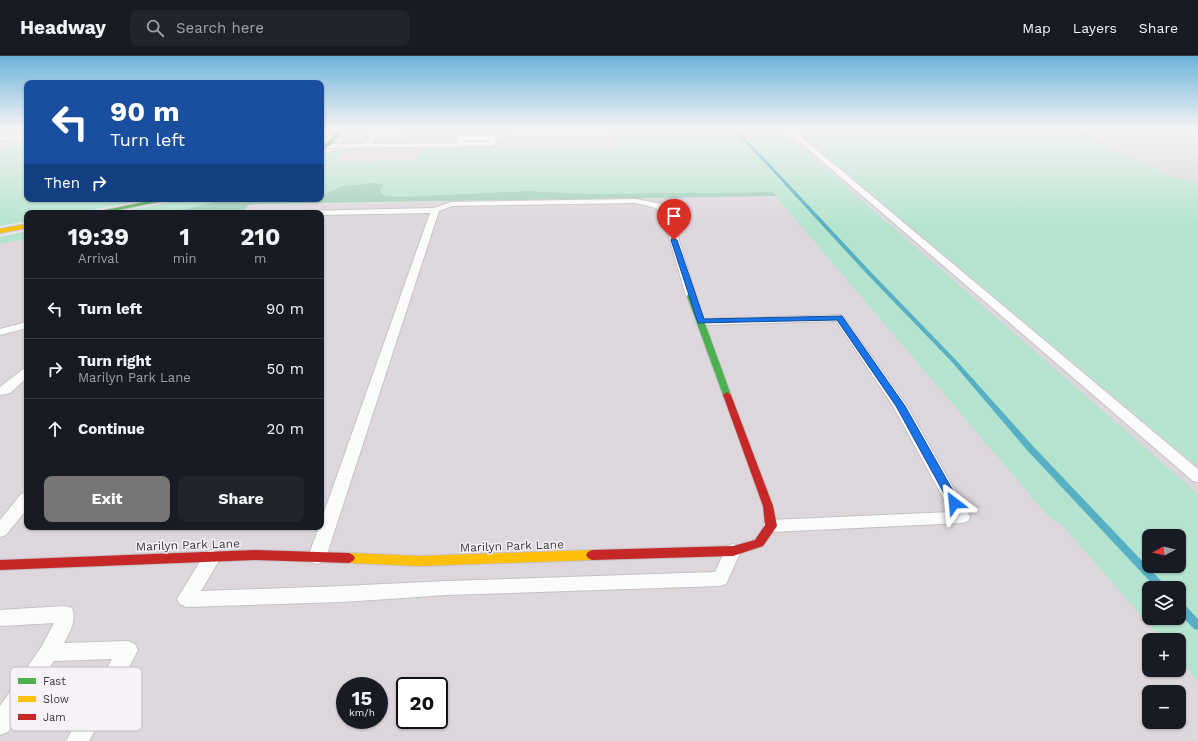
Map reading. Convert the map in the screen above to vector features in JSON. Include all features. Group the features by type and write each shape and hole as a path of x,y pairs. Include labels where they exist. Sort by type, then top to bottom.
{"street":[{"path":"110,210 152,202"},
{"path":"0,231 24,227"},
{"path":"691,296 768,506 771,526"},
{"name":"Marilyn Park Lane","path":"0,566 256,554 420,560 733,550 759,543 771,526"}],"lane":[{"path":"826,161 1198,477"},
{"path":"324,213 435,210 451,204 636,201 659,206 666,211 691,296"},
{"path":"317,557 435,210"},
{"path":"701,322 839,318 900,406 962,517 771,526"},
{"path":"0,332 24,326"},
{"path":"0,391 5,390 24,374"},
{"path":"0,531 24,502"},
{"path":"212,556 186,599 343,594 446,588 720,579 733,550"},
{"path":"0,618 65,614 64,627 39,667"},
{"path":"49,652 128,650 118,667"},
{"path":"0,724 10,709"},
{"path":"77,741 83,731"}],"shaded area":[{"path":"583,161 1198,161 1198,741 0,741 0,244 24,240 24,530 324,530 324,210 244,210 249,205 775,196"}],"green space":[{"path":"0,161 24,161 24,202 135,202 91,210 24,210 24,222 0,226"},
{"path":"324,161 817,161 1198,494 1198,681 1186,667 1186,633 1156,633 1149,625 1186,625 1186,581 1142,581 1142,617 1062,525 1047,515 772,192 593,194 528,191 397,197 383,195 380,191 384,185 367,183 344,187 324,195"},
{"path":"832,161 1150,161 1198,182 1198,467"},
{"path":"372,183 384,184 380,191 383,195 397,197 528,191 594,194 772,192 776,196 258,204 249,205 244,210 180,210 213,202 324,202 324,195 342,186"},
{"path":"169,202 213,202 180,210 130,210"},
{"path":"24,232 24,240 0,244 0,237"}],"waterway":[{"path":"765,161 867,271 954,361 1029,447 1155,581"},
{"path":"1186,613 1198,626"}],"traffic: fast":[{"path":"110,210 153,202"},
{"path":"691,296 727,395"}],"traffic: slow":[{"path":"0,231 24,227"},
{"path":"349,558 420,561 592,555"}],"traffic: jam":[{"path":"592,555 733,551 759,543 771,526 768,506 727,395"},
{"path":"0,565 255,555 349,558"}],"route":[{"path":"674,240 691,296 701,322 839,318 900,406 954,503"}]}
